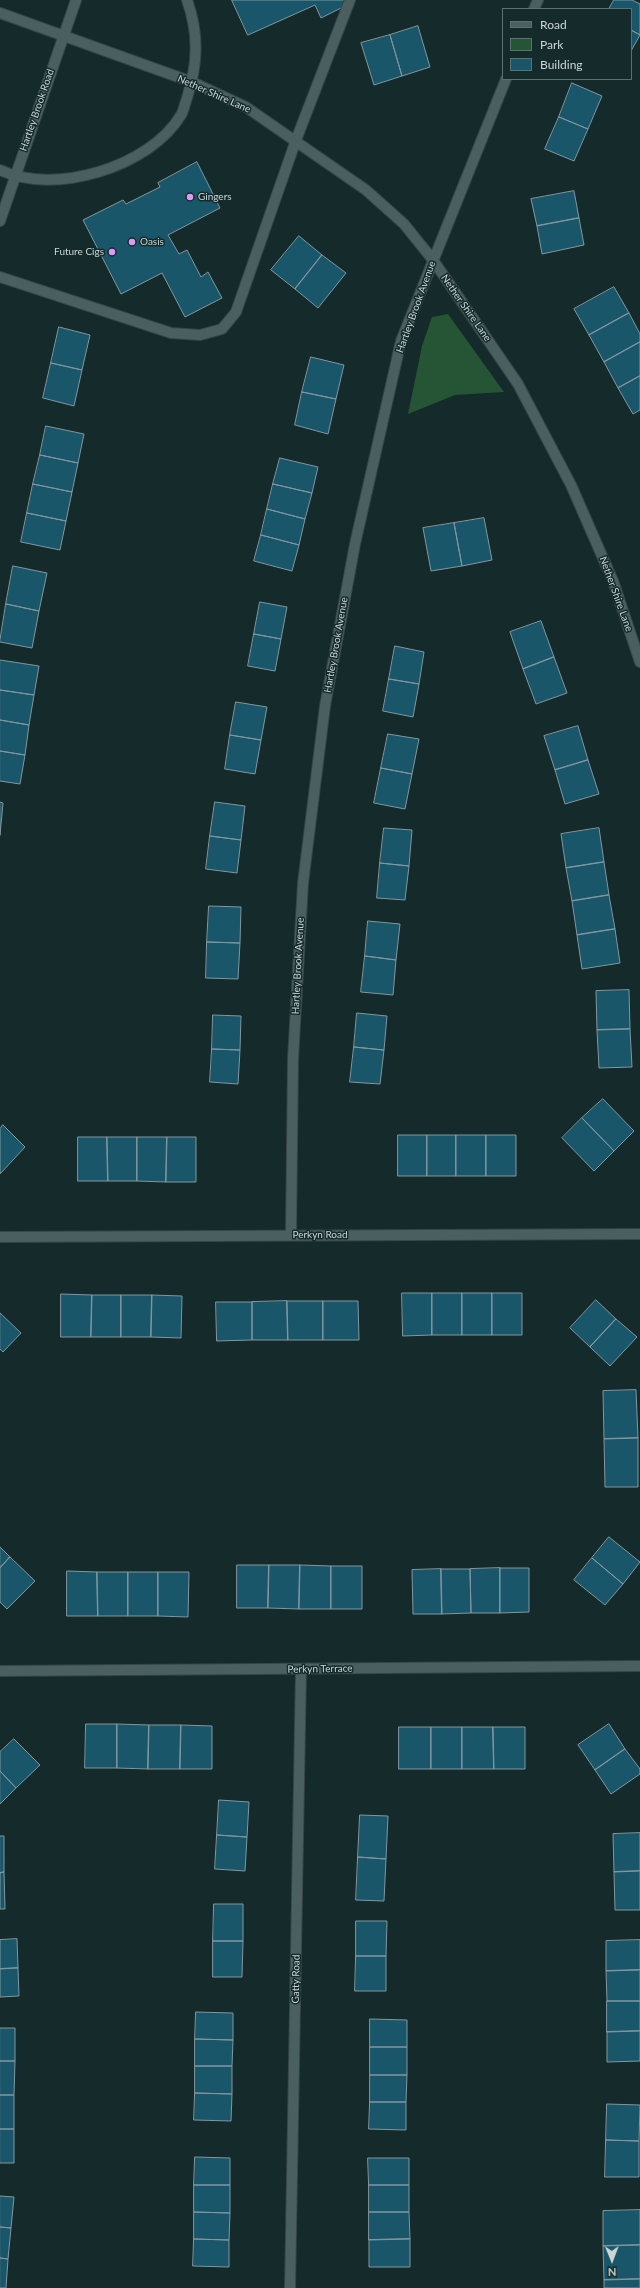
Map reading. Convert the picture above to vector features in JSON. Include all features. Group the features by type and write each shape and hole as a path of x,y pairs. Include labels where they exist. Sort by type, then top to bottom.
{"street":[{"name":"Hartley Brook Road","path":"0,220 62,36 76,0"},
{"path":"0,170 14,176 60,180 98,173 137,155 164,135 181,114 192,82 198,46 187,0"},
{"path":"0,277 171,333 200,335 222,329 236,312 296,140 350,0"},
{"name":"Nether Shire Lane","path":"0,13 192,82 246,107 296,140 366,190 404,224 433,260 518,384 571,485 613,581 640,662"},
{"name":"Hartley Brook Avenue","path":"291,1235 293,1059 302,891 325,706 355,544 401,341 506,80"},
{"name":"Perkyn Road","path":"0,1237 640,1234"},
{"name":"Perkyn Terrace","path":"0,1671 640,1666"},
{"name":"Gatty Road","path":"290,2288 301,1669"}],"green space":[{"path":"448,314 504,392 455,395 408,414 422,346 432,317"}],"building":[{"path":"232,0 345,0 343,7 321,18 315,5 248,35"},
{"path":"614,0 632,0 640,4 640,35 632,31 632,8 610,8"},
{"path":"418,26 430,67 402,76 390,35"},
{"path":"632,31 640,35 632,49"},
{"path":"390,35 402,76 374,85 361,43"},
{"path":"572,83 602,96 588,129 559,117"},
{"path":"559,117 588,129 574,161 545,149"},
{"path":"197,162 220,208 168,235 179,254 187,250 201,277 208,272 222,298 185,317 162,273 121,294 83,220 123,200 126,204 160,187 158,183"},
{"path":"574,191 579,218 537,226 531,199"},
{"path":"579,218 584,245 542,254 537,226"},
{"path":"299,236 322,255 295,289 271,270"},
{"path":"322,255 346,273 318,308 295,289"},
{"path":"614,287 629,313 589,335 574,309"},
{"path":"629,313 640,334 640,342 604,362 589,335"},
{"path":"59,327 90,335 82,370 51,363"},
{"path":"640,342 640,376 618,388 604,362"},
{"path":"311,357 344,365 336,399 302,392"},
{"path":"51,363 82,370 74,406 43,398"},
{"path":"640,376 640,410 633,414 618,388"},
{"path":"302,392 336,399 328,434 295,425"},
{"path":"46,426 84,434 78,463 40,455"},
{"path":"40,455 78,463 72,492 33,484"},
{"path":"280,458 318,467 312,493 273,484"},
{"path":"33,484 72,492 66,521 27,513"},
{"path":"273,484 312,493 305,519 267,509"},
{"path":"267,509 305,519 299,545 261,535"},
{"path":"27,513 66,521 60,550 21,542"},
{"path":"484,518 492,560 462,566 454,523"},
{"path":"454,523 462,566 431,571 423,528"},
{"path":"261,535 299,545 292,571 254,561"},
{"path":"13,566 47,573 39,611 6,604"},
{"path":"260,602 287,607 281,639 254,634"},
{"path":"6,604 39,611 32,648 0,642"},
{"path":"541,621 554,657 523,669 510,632"},
{"path":"254,634 281,639 275,671 248,666"},
{"path":"395,646 424,652 419,684 389,679"},
{"path":"554,657 567,693 536,704 523,669"},
{"path":"0,660 39,666 34,695 0,690"},
{"path":"389,679 419,684 413,717 383,711"},
{"path":"0,690 34,695 29,725 0,720"},
{"path":"236,702 267,707 261,740 230,735"},
{"path":"0,720 29,725 25,755 0,751"},
{"path":"578,726 588,760 555,770 544,736"},
{"path":"388,734 419,739 412,774 381,768"},
{"path":"230,735 261,740 255,774 225,769"},
{"path":"0,751 25,755 20,784 0,781"},
{"path":"588,760 599,794 565,804 555,770"},
{"path":"381,768 412,774 405,809 374,803"},
{"path":"0,802 3,803 0,835"},
{"path":"215,802 245,806 241,840 210,836"},
{"path":"384,828 412,830 409,866 380,863"},
{"path":"599,828 604,862 566,868 561,834"},
{"path":"210,836 241,840 237,873 206,869"},
{"path":"604,862 609,895 572,901 566,868"},
{"path":"380,863 409,866 405,900 377,898"},
{"path":"609,895 615,929 577,935 572,901"},
{"path":"209,906 241,907 240,943 207,942"},
{"path":"368,921 400,924 396,960 365,956"},
{"path":"615,929 620,963 582,969 577,935"},
{"path":"207,942 240,943 238,979 206,978"},
{"path":"365,956 396,960 393,995 361,992"},
{"path":"629,990 630,1029 597,1030 596,991"},
{"path":"357,1013 387,1016 384,1050 354,1047"},
{"path":"213,1015 241,1016 240,1050 212,1049"},
{"path":"630,1029 632,1067 599,1068 597,1030"},
{"path":"354,1047 384,1050 380,1084 350,1082"},
{"path":"212,1049 240,1050 238,1084 210,1082"},
{"path":"603,1099 634,1131 614,1151 582,1118"},
{"path":"582,1118 614,1151 594,1171 562,1138"},
{"path":"3,1125 25,1147 0,1174 0,1129"},
{"path":"398,1135 427,1135 427,1176 398,1176"},
{"path":"427,1135 456,1135 456,1176 427,1176"},
{"path":"456,1135 486,1135 486,1176 456,1176"},
{"path":"486,1135 516,1135 516,1176 486,1176"},
{"path":"78,1137 107,1137 108,1181 78,1181"},
{"path":"107,1137 137,1137 137,1181 108,1181"},
{"path":"137,1137 167,1137 166,1182 137,1181"},
{"path":"167,1137 196,1137 196,1182 166,1182"},
{"path":"402,1293 432,1293 432,1335 403,1336"},
{"path":"432,1293 462,1293 462,1335 432,1335"},
{"path":"462,1293 492,1293 492,1335 462,1335"},
{"path":"492,1293 522,1293 522,1335 492,1335"},
{"path":"61,1294 92,1295 91,1337 61,1337"},
{"path":"92,1295 121,1295 121,1337 91,1337"},
{"path":"121,1295 152,1295 151,1337 121,1337"},
{"path":"152,1295 182,1296 181,1338 151,1337"},
{"path":"596,1300 616,1319 590,1347 570,1328"},
{"path":"287,1301 323,1301 323,1340 288,1340"},
{"path":"287,1301 288,1340 252,1340 252,1302"},
{"path":"323,1301 358,1301 359,1340 323,1340"},
{"path":"216,1302 252,1302 252,1340 217,1341"},
{"path":"0,1313 21,1333 3,1352 0,1349"},
{"path":"616,1319 637,1337 610,1366 590,1347"},
{"path":"636,1390 638,1438 604,1439 603,1391"},
{"path":"638,1438 638,1487 605,1487 604,1439"},
{"path":"609,1537 640,1562 623,1584 592,1558"},
{"path":"0,1547 10,1557 0,1568"},
{"path":"10,1557 35,1581 7,1609 0,1602 0,1568"},
{"path":"592,1558 623,1584 605,1605 574,1580"},
{"path":"237,1565 269,1565 268,1608 237,1608"},
{"path":"269,1565 300,1565 299,1609 268,1608"},
{"path":"300,1565 331,1566 331,1609 299,1609"},
{"path":"331,1566 362,1566 362,1609 331,1609"},
{"path":"500,1568 529,1568 529,1612 500,1613"},
{"path":"500,1568 500,1613 471,1613 470,1569"},
{"path":"441,1569 442,1614 413,1614 412,1570"},
{"path":"441,1569 470,1569 471,1613 442,1614"},
{"path":"67,1571 97,1572 98,1616 67,1616"},
{"path":"97,1572 128,1572 128,1616 98,1616"},
{"path":"128,1572 158,1572 158,1616 128,1616"},
{"path":"158,1572 189,1572 188,1617 158,1616"},
{"path":"86,1724 117,1724 117,1768 85,1768"},
{"path":"117,1724 149,1725 148,1769 117,1768"},
{"path":"609,1724 625,1749 595,1770 578,1745"},
{"path":"149,1725 181,1725 180,1769 148,1769"},
{"path":"181,1725 212,1726 212,1769 180,1769"},
{"path":"399,1727 431,1727 431,1769 399,1769"},
{"path":"431,1727 462,1727 462,1769 431,1769"},
{"path":"462,1727 493,1727 494,1769 462,1769"},
{"path":"493,1727 525,1727 525,1769 494,1769"},
{"path":"14,1739 40,1765 16,1788 0,1771 0,1752"},
{"path":"625,1749 640,1769 640,1774 611,1794 595,1770"},
{"path":"0,1771 16,1788 0,1804"},
{"path":"219,1800 249,1802 247,1837 217,1835"},
{"path":"360,1815 388,1816 386,1859 358,1857"},
{"path":"640,1833 640,1871 614,1872 613,1834"},
{"path":"217,1835 247,1837 245,1871 215,1869"},
{"path":"0,1836 4,1836 4,1872 0,1873"},
{"path":"358,1857 386,1859 384,1901 356,1900"},
{"path":"640,1871 640,1910 615,1910 614,1872"},
{"path":"4,1872 5,1909 0,1909 0,1873"},
{"path":"214,1904 243,1904 243,1941 213,1941"},
{"path":"356,1921 387,1921 386,1956 356,1956"},
{"path":"17,1939 18,1968 0,1969 0,1940"},
{"path":"640,1940 640,1970 606,1971 606,1941"},
{"path":"213,1941 243,1941 242,1977 213,1977"},
{"path":"356,1956 386,1956 386,1991 355,1991"},
{"path":"18,1968 19,1996 0,1997 0,1969"},
{"path":"640,1970 640,2001 607,2001 606,1971"},
{"path":"607,2001 640,2001 640,2031 607,2032"},
{"path":"196,2012 233,2013 233,2040 195,2039"},
{"path":"370,2019 407,2020 407,2047 370,2047"},
{"path":"0,2028 15,2028 15,2061 0,2061"},
{"path":"640,2031 640,2061 607,2062 607,2032"},
{"path":"195,2039 233,2040 232,2066 195,2066"},
{"path":"370,2047 407,2047 407,2075 370,2075"},
{"path":"0,2061 15,2061 14,2095 0,2095"},
{"path":"195,2066 232,2066 232,2094 195,2093"},
{"path":"370,2075 407,2075 406,2102 370,2102"},
{"path":"195,2093 232,2094 231,2121 194,2120"},
{"path":"0,2095 14,2095 14,2129 0,2129"},
{"path":"370,2102 406,2102 406,2130 369,2129"},
{"path":"607,2104 640,2105 639,2141 606,2140"},
{"path":"0,2129 14,2129 14,2163 0,2163"},
{"path":"606,2140 639,2141 639,2177 605,2177"},
{"path":"195,2157 230,2158 230,2185 194,2185"},
{"path":"368,2158 409,2158 409,2185 369,2185"},
{"path":"194,2185 230,2185 230,2213 194,2212"},
{"path":"369,2185 409,2185 409,2212 369,2212"},
{"path":"0,2196 14,2197 11,2228 0,2227"},
{"path":"640,2210 640,2245 603,2246 603,2211"},
{"path":"194,2212 230,2213 229,2240 194,2239"},
{"path":"369,2212 409,2212 410,2239 369,2240"},
{"path":"0,2227 11,2228 8,2259 0,2258"},
{"path":"194,2239 229,2240 229,2267 193,2266"},
{"path":"410,2239 410,2267 369,2267 369,2240"},
{"path":"640,2245 640,2279 604,2280 603,2246"},
{"path":"0,2258 8,2259 6,2288 0,2288"},
{"path":"640,2279 640,2288 604,2288 604,2280"}],"place":[{"name":"Gingers","path":"190,197"},
{"name":"Oasis","path":"132,242"},
{"name":"Future Cigs","path":"112,252"}]}
